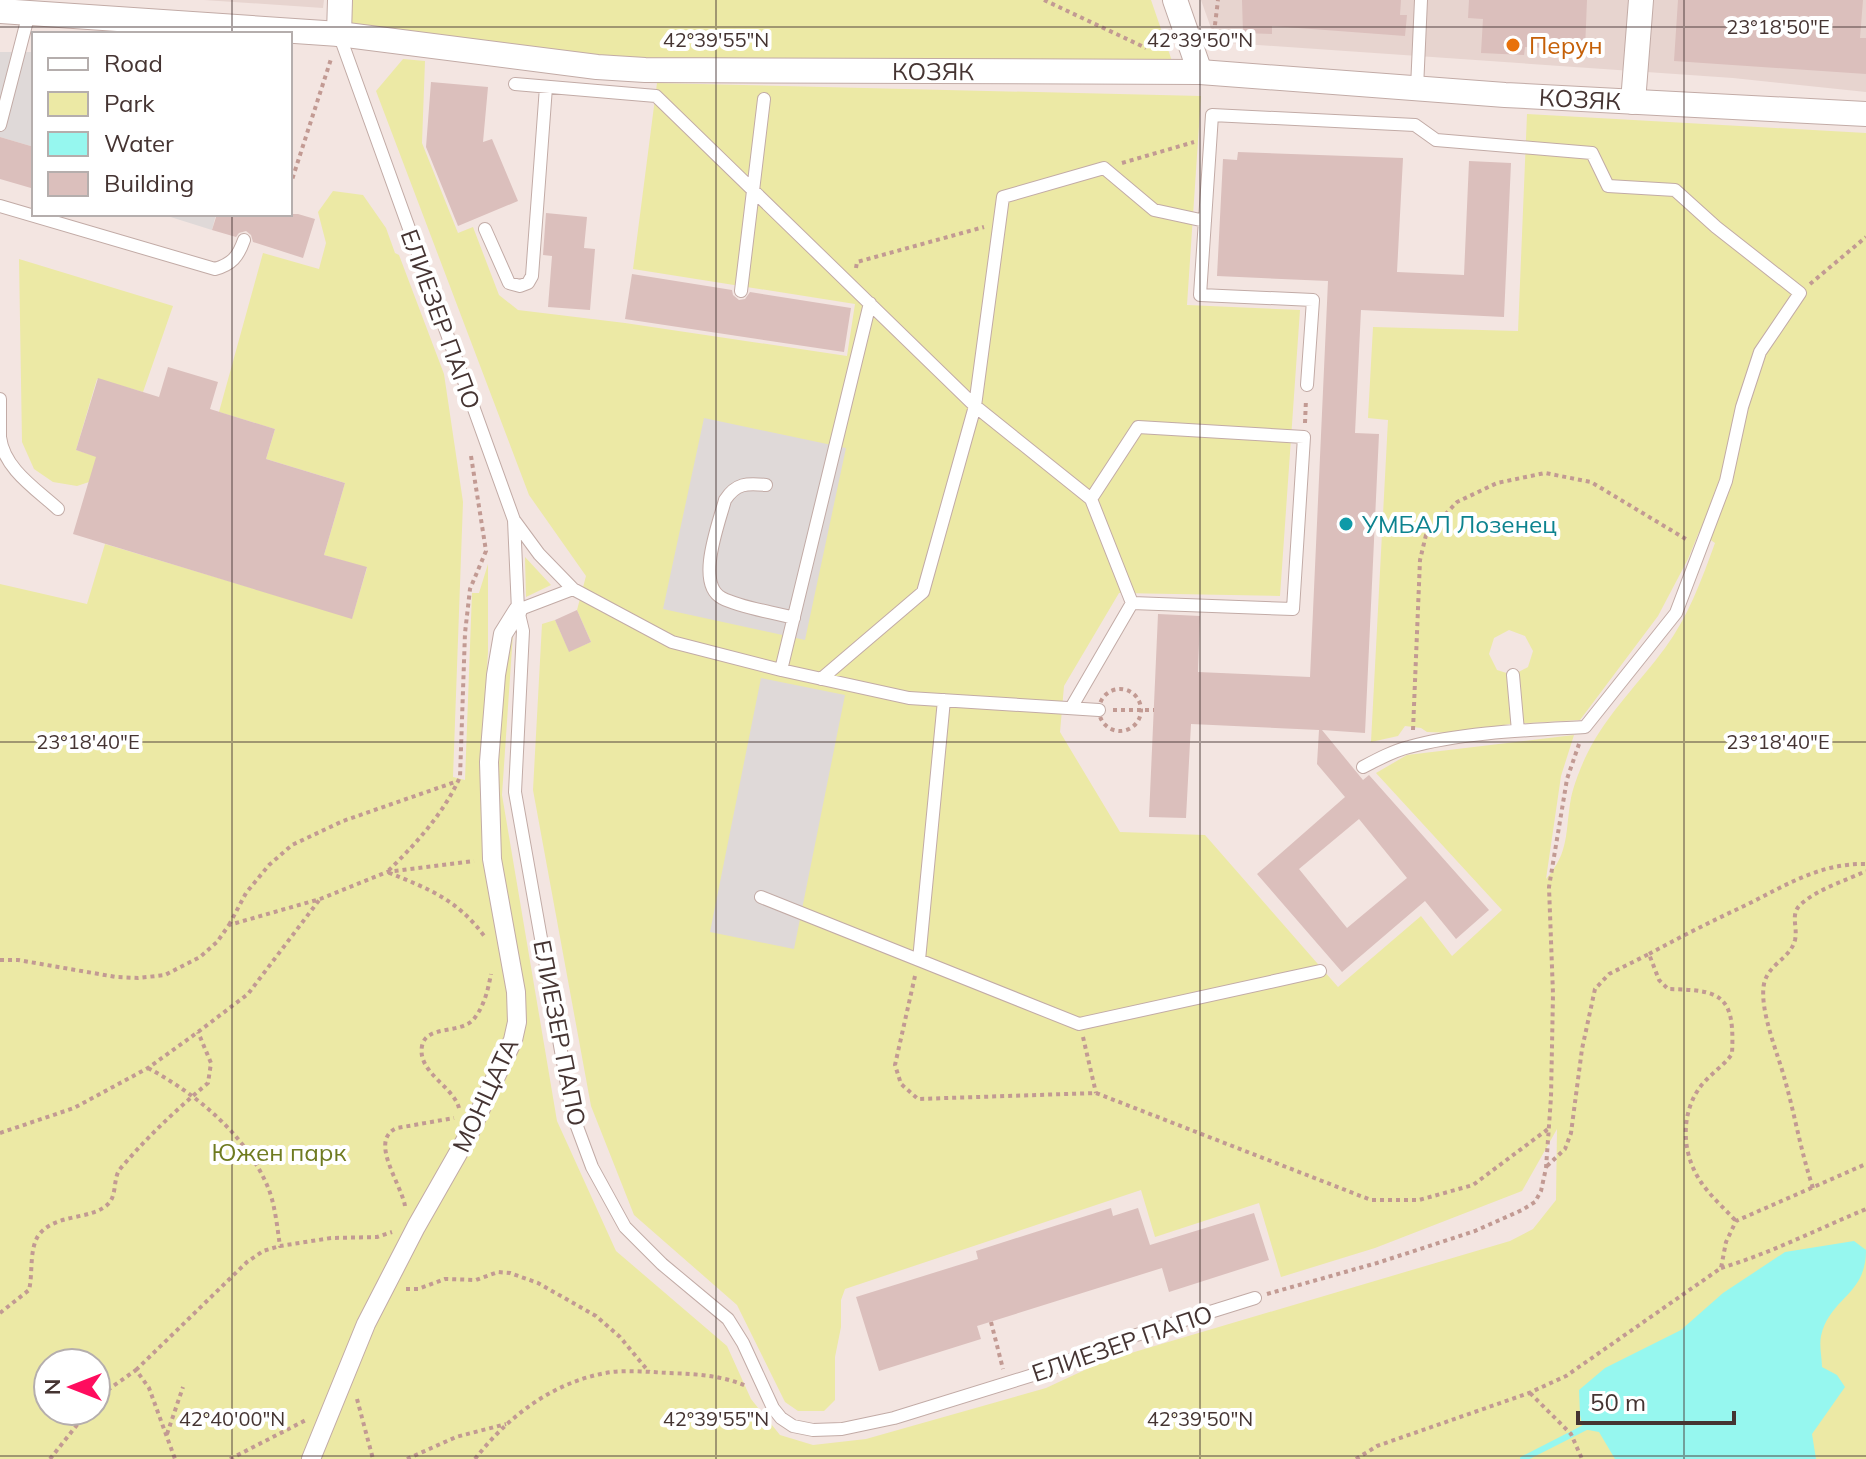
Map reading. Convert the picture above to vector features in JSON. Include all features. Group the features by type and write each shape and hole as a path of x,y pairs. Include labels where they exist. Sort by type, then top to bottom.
{"street":[{"path":"339,34 340,0"},
{"path":"1175,0 1200,72"},
{"path":"1633,102 1641,0"},
{"name":"КОЗЯК","path":"0,11 339,34 597,67 645,70 1200,72 1633,102 1866,114"},
{"name":"МОНЦАТА","path":"311,1459 410,1224 469,1134 513,1040 517,1022 512,972 492,859 489,762 496,675 503,634 518,610"}],"lane":[{"path":"1417,88 1421,0"},
{"path":"0,125 29,13"},
{"name":"ЕЛИЕЗЕР ПАПО","path":"339,34 514,520 518,610 523,631 515,792 572,1113 592,1167 625,1227 662,1264 728,1319 781,1418 793,1426 813,1430 842,1429 894,1418 1049,1370 1098,1347 1255,1298"},
{"path":"515,84 656,96 975,406 1091,499 1132,603"},
{"path":"485,229 509,283 520,286 528,283 532,276 546,87"},
{"path":"741,291 764,99"},
{"path":"1307,385 1313,300 1200,295 1212,115 1415,125 1436,140 1592,153 1608,186 1675,190 1800,293 1760,352 1742,407 1726,481 1676,613 1585,727 1518,731 1412,746 1363,767"},
{"path":"821,679 923,592 975,406 1003,197 1104,168 1154,210 1205,221"},
{"path":"0,206 32,215"},
{"path":"34,216 215,269 229,265 239,253 244,240"},
{"path":"781,670 870,303"},
{"path":"0,399 0,438 6,455 15,470 58,509"},
{"path":"1091,499 1138,427 1304,437 1293,609 1132,603"},
{"path":"766,485 747,483 730,491 725,500 708,570 709,584 722,598 794,618"},
{"path":"514,520 539,554 573,589 672,642 909,698 1099,710"},
{"path":"518,610 573,589"},
{"path":"1071,708 1132,603"},
{"path":"1513,675 1518,731"},
{"path":"919,960 944,700"},
{"path":"761,897 1079,1024 1320,971"}],"path":[{"path":"1044,0 1158,54"},
{"path":"292,180 333,53 337,66"},
{"path":"1104,168 1210,138"},
{"path":"852,287 857,262 999,224"},
{"path":"1800,293 1866,237"},
{"path":"1304,437 1307,385"},
{"path":"387,872 431,824 458,781 469,598 486,551 471,453"},
{"path":"1412,746 1420,560 1426,535 1457,502 1497,483 1545,473 1591,482 1701,549"},
{"path":"1120,688 1133,693 1142,710 1137,724 1124,732"},
{"path":"1124,710 1154,710"},
{"path":"1255,1298 1475,1231 1535,1202 1546,1168 1548,1129 1553,994 1549,887 1567,779 1585,727"},
{"path":"0,960 18,960 116,977 165,975 200,957 217,942 246,893 269,865 292,845 343,821 458,781"},
{"path":"229,925 320,899 387,872 492,859"},
{"path":"1546,1168 1565,1149 1571,1133 1582,1049 1595,989 1609,974 1721,915 1819,869 1866,864"},
{"path":"1813,1188 1800,1152 1763,988 1767,972 1790,950 1795,939 1797,908 1807,899 1866,871"},
{"path":"387,872 423,886 468,914 489,947"},
{"path":"0,1133 74,1108 148,1068 198,1032 248,994 320,899"},
{"path":"1649,954 1659,980 1668,989 1703,989 1716,994 1728,1006 1732,1054 1700,1086 1690,1103 1685,1130 1688,1152 1698,1179 1736,1221"},
{"path":"112,1387 136,1370 247,1262 263,1251 314,1239 377,1237 410,1224 403,1193 385,1150 385,1137 397,1128 452,1119 457,1116 459,1107 455,1097 427,1067 421,1053 422,1043 431,1033 461,1029 473,1019 488,991 493,957 512,972"},
{"path":"919,960 895,1065 901,1084 918,1099 1096,1093 1371,1200 1419,1200 1473,1185 1548,1129"},
{"path":"1079,1024 1096,1093"},
{"path":"0,1313 29,1290 38,1237 49,1226 70,1216 102,1209 112,1200 117,1172 149,1135 208,1083 211,1063 198,1032"},
{"path":"148,1068 215,1114 247,1154 267,1184 280,1246"},
{"path":"1721,1268 1726,1242 1736,1221 1866,1164"},
{"path":"1356,1459 1377,1446 1529,1393 1566,1376 1721,1268 1761,1256 1779,1245 1866,1209"},
{"path":"385,1287 418,1289 445,1279 476,1280 498,1272 510,1273 538,1283 596,1316 620,1337 649,1372"},
{"path":"991,1322 1007,1383"},
{"path":"136,1370 149,1388 175,1459"},
{"path":"347,1370 373,1459"},
{"path":"475,1459 508,1424 536,1401 579,1380 613,1372 711,1375 733,1380 769,1400"},
{"path":"166,1436 183,1387"},
{"path":"1529,1393 1571,1434 1582,1459"},
{"path":"230,1459 331,1407"},
{"path":"407,1459 456,1437 508,1424"},
{"path":"50,1459 75,1427"}],"shaded area":[{"path":"204,0 324,0 323,8"},
{"path":"1201,0 1866,0 1866,92 1733,78 1216,42"},
{"path":"0,52 32,52 32,146 0,137"},
{"path":"167,216 216,216 212,230"},
{"path":"704,418 846,448 805,640 663,609"},
{"path":"761,678 845,695 794,949 710,932"}],"green space":[{"path":"349,0 1151,0 1172,61 648,62 348,26"},
{"name":"Южен парк","path":"403,59 425,61 422,143 458,233 473,227 499,295 518,310 847,356 855,304 633,269 657,83 1201,96 1187,305 1300,310 1280,596 1119,593 1064,686 1060,732 1120,832 1205,835 1338,987 1421,916 1452,956 1502,910 1376,773 1407,755 1574,735 1561,776 1546,879 1563,850 1572,793 1588,752 1614,711 1681,624 1715,543 1699,532 1658,616 1580,720 1510,724 1455,733 1427,732 1405,726 1398,736 1371,742 1388,420 1368,418 1373,327 1518,331 1527,114 1866,133 1866,1459 0,1459 0,584 87,604 105,544 352,618 367,568 324,555 345,483 266,459 275,429 219,412 263,253 319,269 326,243 318,212 333,191 363,195 386,228 444,374 463,502 453,777 465,780 472,593 479,593 488,564 488,652 480,786 493,793 506,641 513,633 502,795 557,1121 616,1251 727,1346 751,1399 780,1435 813,1445 866,1439 1046,1388 1104,1361 1510,1241 1533,1229 1556,1200 1557,1129 1522,1191 1375,1248 1281,1277 1259,1203 1155,1237 1141,1190 845,1289 835,1357 835,1400 824,1411 798,1411 785,1402 737,1305 634,1215 591,1106 533,790 542,624 555,620 569,651 591,642 577,610 586,576 529,495 376,91","holes":["1509,630 1525,636 1533,651 1528,667 1513,675 1497,670 1489,654 1494,638"]},
{"path":"19,259 173,306 143,392 97,379 76,450 115,462 89,482 77,486 53,482 34,469 22,442"},
{"path":"525,557 551,585 526,597"}],"water":[{"path":"1854,1241 1866,1250 1860,1277 1832,1313 1820,1340 1822,1367 1837,1375 1845,1387 1812,1434 1816,1459 1615,1459 1599,1432 1583,1429 1579,1390 1605,1368 1681,1330 1723,1293 1785,1252"}],"building":[{"path":"1242,0 1401,0 1400,15 1407,15 1405,36 1272,26 1272,34 1243,33"},
{"path":"1469,0 1587,0 1585,50 1525,47 1524,55 1481,53 1483,19 1468,18"},
{"path":"1678,0 1863,0 1860,38 1866,38 1866,74 1674,61"},
{"path":"431,82 488,87 483,142 492,139 518,201 458,226 426,147"},
{"path":"0,137 32,146 31,188 0,179"},
{"name":"УМБАЛ Лозенец","path":"1238,152 1403,158 1397,272 1464,275 1469,161 1511,163 1504,317 1361,310 1355,433 1379,434 1365,733 1322,730 1363,780 1369,775 1489,910 1456,939 1425,901 1342,972 1257,874 1345,797 1317,764 1319,730 1191,724 1186,818 1149,817 1158,614 1200,616 1198,672 1310,677 1328,281 1217,276 1223,159 1237,160","holes":["1359,819 1407,878 1347,928 1299,869"]},
{"path":"546,213 587,217 584,248 595,249 590,310 548,307 552,256 543,255"},
{"path":"298,214 315,219 303,258 253,242 246,231 236,237 212,230 216,216"},
{"path":"632,274 732,290 739,300 745,299 750,292 851,308 844,352 625,319"},
{"path":"168,367 218,382 210,409 275,429 266,459 345,483 324,555 367,567 352,619 73,534 96,457 76,450 98,378 159,397"},
{"path":"577,610 591,642 569,652 555,620"},
{"path":"1111,1208 1113,1216 1138,1208 1150,1245 1254,1213 1269,1260 1169,1292 1162,1268 977,1326 981,1339 879,1371 856,1297 978,1259 976,1251"}],"waterway":[{"path":"1523,1459 1588,1426"}],"place":[{"name":"Перун","path":"1513,45"},
{"name":"УМБАЛ Лозенец","path":"1346,524"}]}
